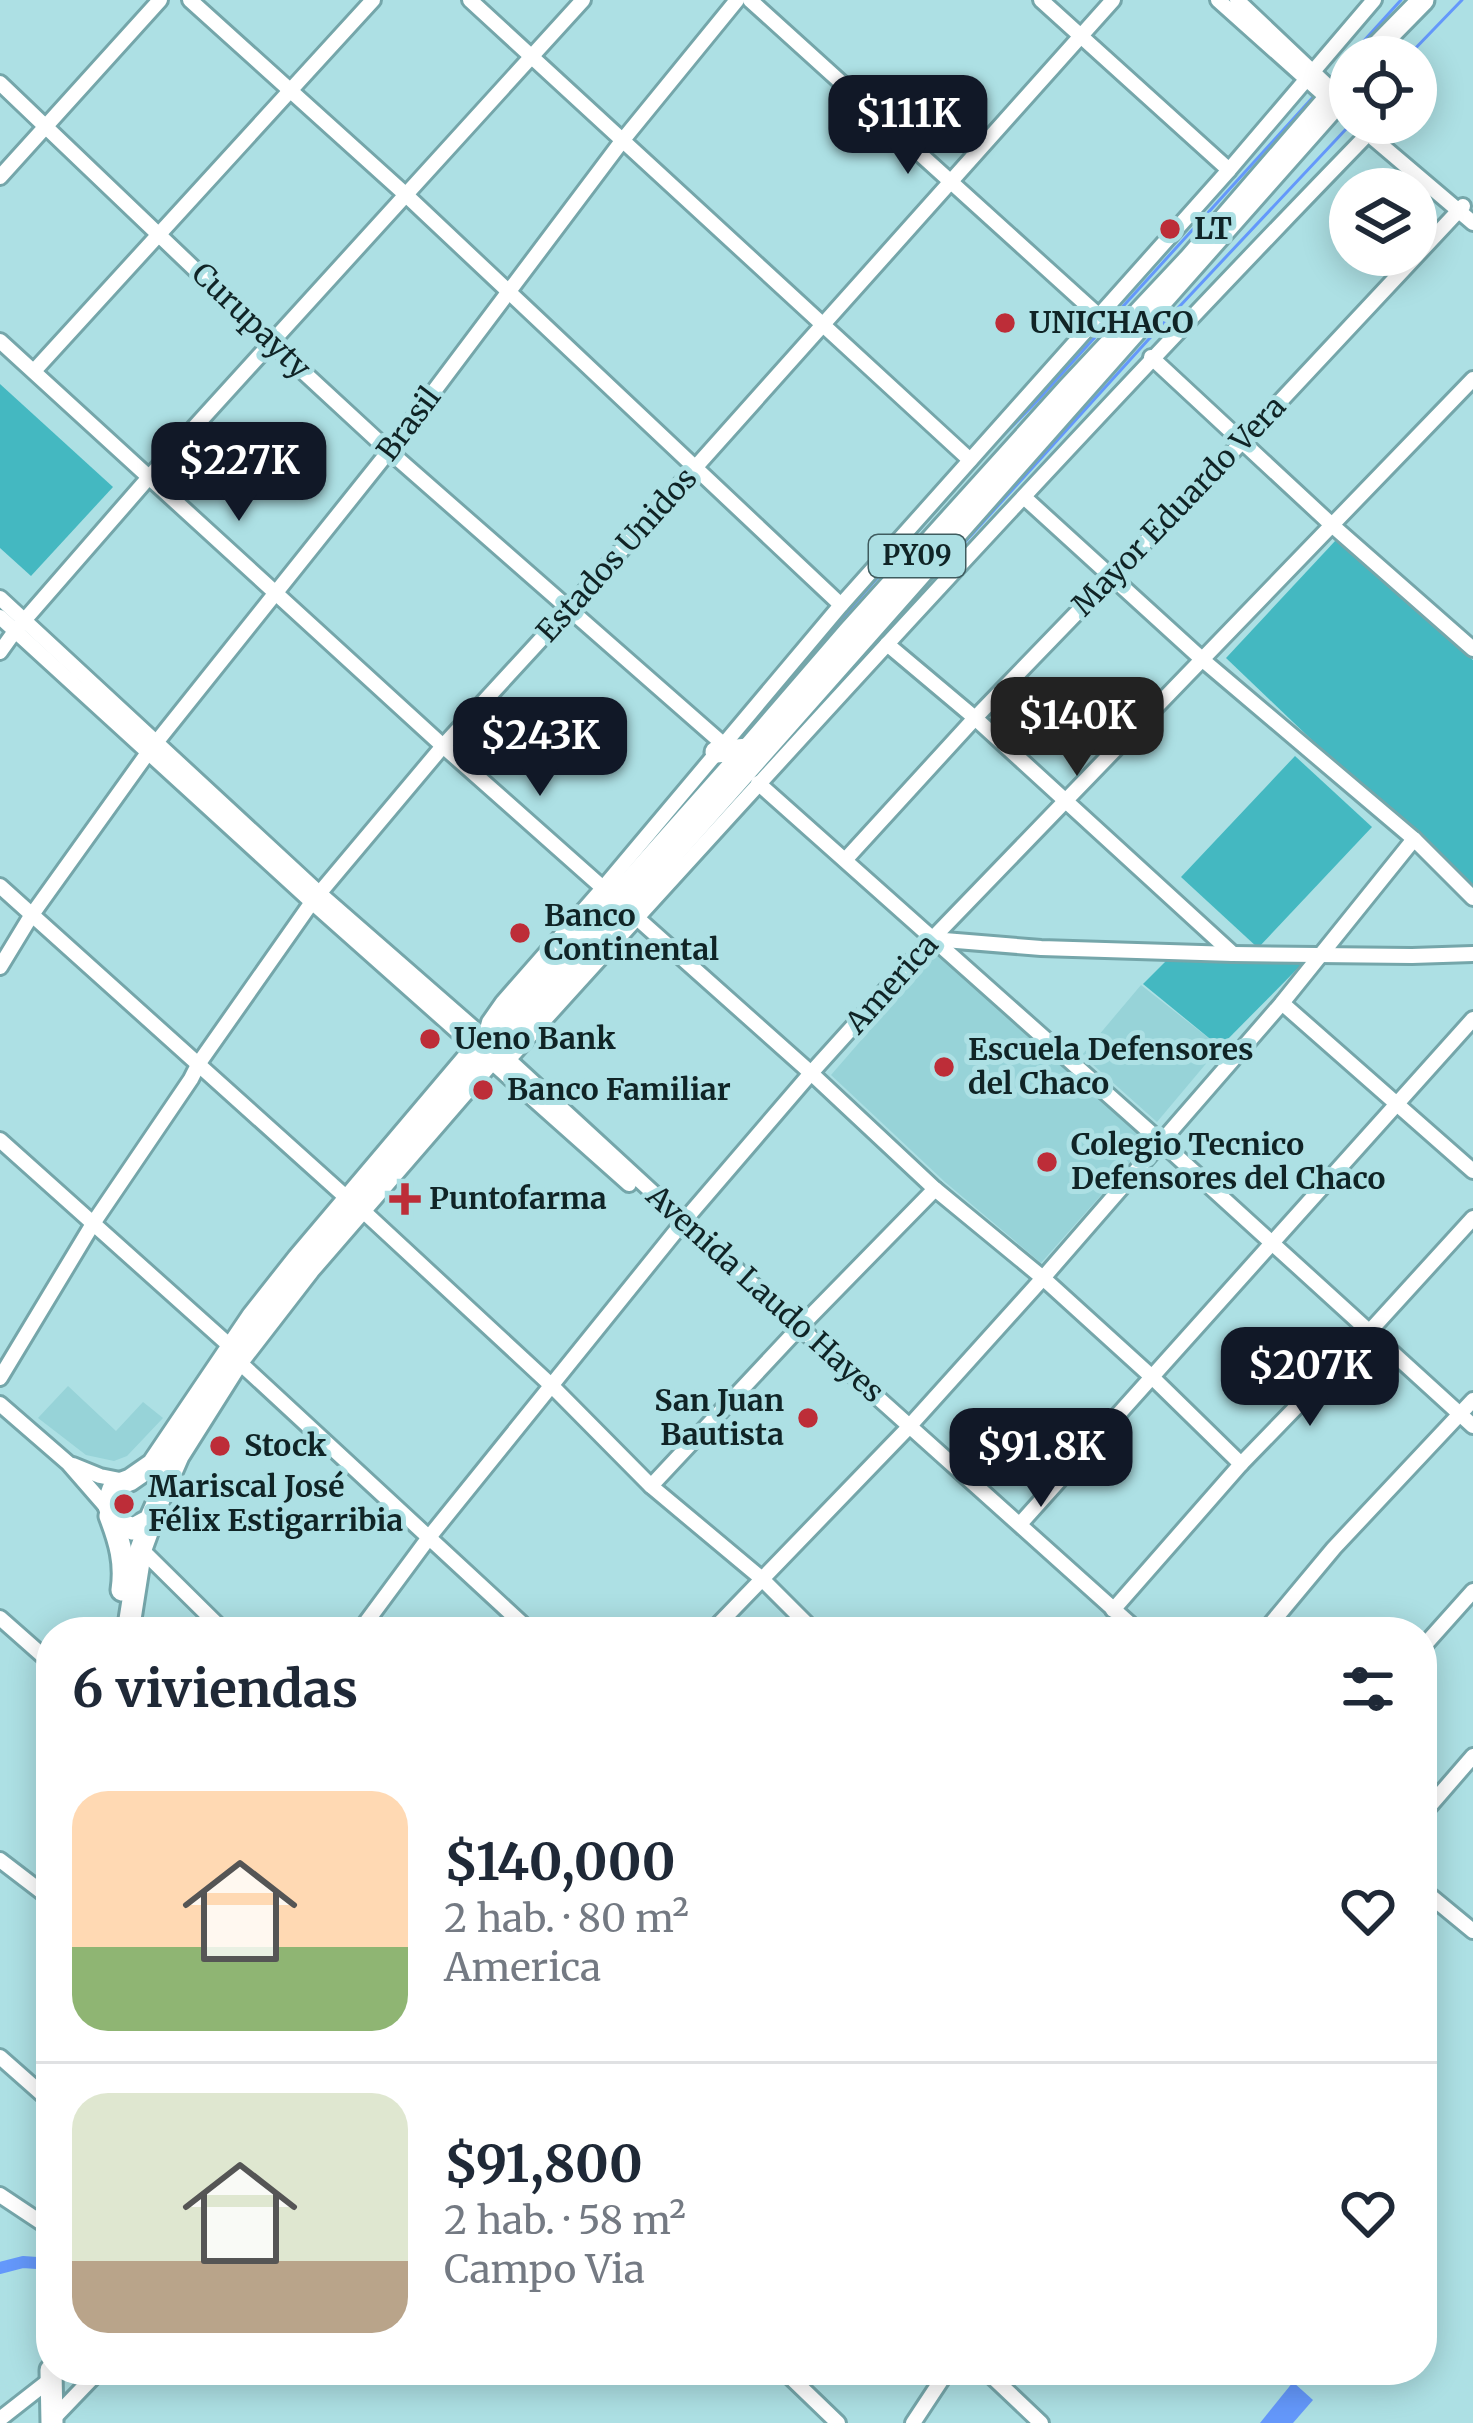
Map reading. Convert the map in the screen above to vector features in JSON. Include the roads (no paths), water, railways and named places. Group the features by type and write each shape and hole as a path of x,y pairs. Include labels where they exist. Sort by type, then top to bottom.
{"highway":[{"path":"1388,36 1423,0"},
{"path":"1399,36 1432,0"},
{"name":"PY09","path":"491,1052 508,1018 849,632 1060,376 1177,249 1329,126"},
{"name":"PY09","path":"109,1513 113,1489 153,1465 234,1353 267,1320 355,1204 1329,132"},
{"path":"720,748 748,749"},
{"name":"PY09","path":"130,1617 141,1549 169,1473 234,1353"},
{"path":"109,1513 120,1526 133,1528 146,1524 155,1510 152,1490 128,1481"},
{"path":"109,1513 125,1571 120,1617"},
{"path":"53,2385 58,2419"}],"street":[{"path":"0,177 160,0"},
{"path":"190,0 405,194 841,605"},
{"path":"34,370 373,0"},
{"path":"470,0 970,460"},
{"path":"0,652 150,476 583,0"},
{"name":"Brasil","path":"0,967 31,916 153,747 389,451 622,141 737,0"},
{"path":"751,0 1099,316"},
{"path":"1041,0 1229,170"},
{"name":"Estados Unidos","path":"0,1378 94,1222 315,897 443,746 1113,0"},
{"path":"1218,0 1290,65 1309,75"},
{"path":"1237,0 1329,92"},
{"path":"491,1052 489,1022 503,1002 970,460 1060,376 1099,316 1177,249 1229,170 1374,0"},
{"name":"Curupayty","path":"0,82 271,342 720,748"},
{"path":"491,1052 636,917 1151,358 1358,144"},
{"path":"1388,144 1467,214"},
{"name":"Mayor Eduardo Vera","path":"846,859 1109,576 1467,214"},
{"path":"0,341 603,888"},
{"path":"1151,358 1473,649"},
{"name":"America","path":"369,1617 681,1224 811,1073 932,939 1473,379"},
{"path":"1025,498 1204,661 1414,839 1473,898"},
{"path":"0,598 20,626 491,1052"},
{"path":"0,617 20,626"},
{"path":"886,644 975,718 1233,954"},
{"path":"758,783 1473,1426"},
{"path":"725,1617 908,1428 1043,1278 1282,1003 1414,839"},
{"path":"0,886 355,1204 552,1386 651,1486 761,1578 799,1617"},
{"path":"636,917 935,1189 1043,1278 1241,1464"},
{"path":"932,939 1041,949 1473,954"},
{"path":"1282,1003 1473,1171"},
{"path":"1020,1524 1473,1019"},
{"name":"Avenida Laudo Hayes","path":"491,1052 1121,1617"},
{"path":"0,1140 94,1222 515,1617"},
{"path":"651,1486 935,1189"},
{"path":"1113,1610 1241,1464 1473,1218"},
{"path":"1276,1617 1334,1548 1473,1400"},
{"path":"0,1405 68,1463 109,1513"},
{"path":"68,1463 128,1481"},
{"path":"141,1549 210,1617"},
{"path":"1437,1632 1473,1591"},
{"path":"0,1618 36,1650"},
{"path":"1437,1798 1473,1756"},
{"path":"0,1860 36,1888"},
{"path":"1437,1901 1473,1931"},
{"path":"0,2057 36,2089"},
{"path":"0,2195 36,2220"},
{"path":"0,2419 39,2385"},
{"path":"58,2419 87,2385"},
{"path":"799,2385 838,2423"},
{"path":"913,2423 938,2385"},
{"path":"1001,2385 1041,2423"}],"water":[{"path":"1291,2385 1313,2400 1293,2423 1260,2423"}],"waterway":[{"path":"1368,36 1401,0"},
{"path":"1427,36 1462,0"},
{"path":"766,705 990,449 1314,96"},
{"path":"829,692 1332,144"},
{"path":"0,2268 36,2263"}],"place":[{"name":"LT","path":"1170,229"},
{"name":"UNICHACO","path":"1005,323"},
{"name":"Banco Continental","path":"520,933"},
{"name":"Ueno Bank","path":"430,1039"},
{"name":"Escuela Defensores del Chaco","path":"944,1067"},
{"name":"Banco Familiar","path":"483,1090"},
{"name":"Colegio Tecnico Defensores del Chaco","path":"1047,1162"},
{"name":"Puntofarma","path":"405,1199"},
{"name":"San Juan Bautista","path":"808,1418"},
{"name":"Stock","path":"220,1446"},
{"name":"Mariscal José Félix Estigarribia","path":"124,1504"}]}
